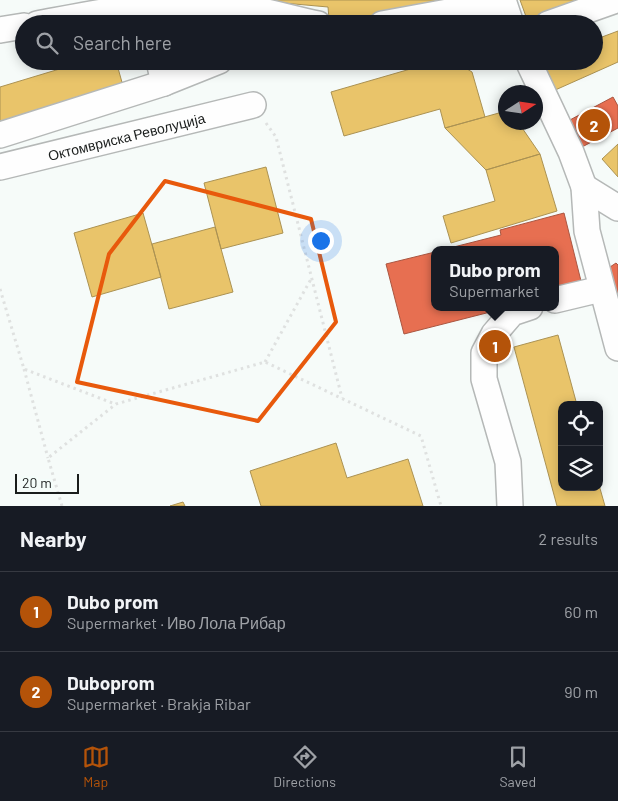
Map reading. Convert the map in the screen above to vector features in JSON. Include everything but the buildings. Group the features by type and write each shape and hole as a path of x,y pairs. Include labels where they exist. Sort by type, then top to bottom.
{"street":[{"path":"574,15 616,0"},
{"path":"104,15 149,9 218,4 243,15"},
{"path":"456,15 506,9"},
{"path":"0,30 15,28"},
{"path":"532,70 571,152 584,188 587,231 618,348"},
{"path":"0,135 161,72"},
{"name":"Октомвриска Револуција","path":"0,166 253,105"},
{"path":"584,188 618,208"},
{"path":"559,299 601,289"},
{"path":"510,506 508,462 482,366 484,353 494,334 512,314 520,311"}],"path":[{"path":"253,105 276,137 342,399"},
{"path":"265,362 311,278"},
{"path":"0,289 62,506"},
{"path":"48,458 116,404 265,362 421,436 441,506"},
{"path":"24,369 116,404"}],"highlighted area":[{"path":"165,181 311,219 336,322 258,421 77,382 109,254"}],"place":[{"name":"Duboprom","path":"594,125"},
{"name":"Dubo prom","path":"495,346"}]}
